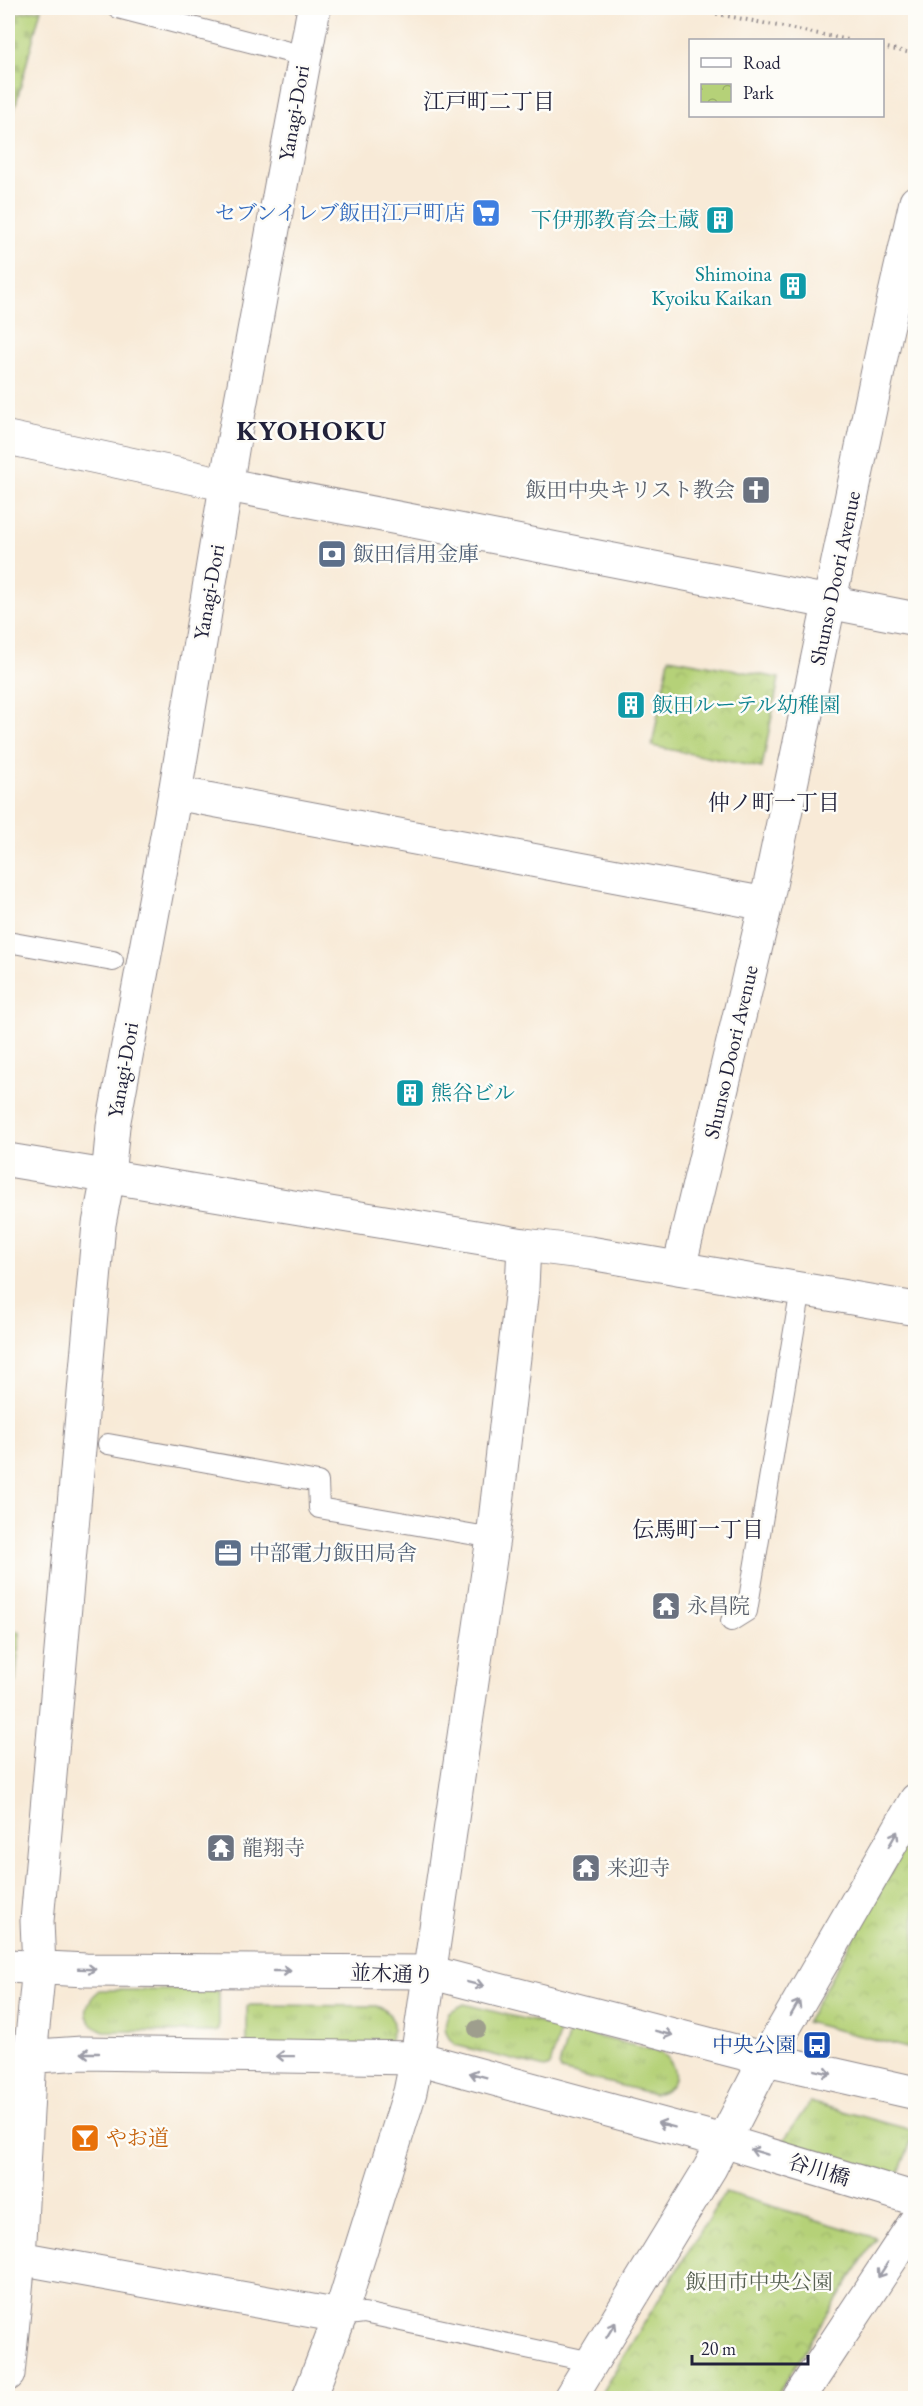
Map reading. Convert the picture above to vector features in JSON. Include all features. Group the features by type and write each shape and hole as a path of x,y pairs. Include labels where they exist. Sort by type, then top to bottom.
{"street":[{"name":"Yanagi-Dori","path":"8,2374 19,2258 19,2057 39,1967 36,1921 99,1224 108,1177 113,1126 175,793 233,444 314,8"},
{"name":"Shunso Doori Avenue","path":"679,1268 766,904 915,202"},
{"path":"8,438 228,485 915,619"},
{"path":"175,793 766,904"},
{"path":"8,1160 525,1245 590,1253 915,1309"},
{"path":"309,2398 340,2316 410,2092 417,2058 493,1538 525,1245"},
{"path":"570,2398 710,2168 766,2059 915,1800"},
{"name":"並木通り","path":"8,1966 98,1970 429,1972 766,2059"},
{"path":"19,2057 82,2053 417,2058 723,2141"},
{"path":"766,2059 915,2093"},
{"name":"谷川橋","path":"723,2141 915,2199"},
{"path":"799,2398 915,2221"},
{"path":"19,2258 340,2316"}],"lane":[{"path":"118,8 304,56"},
{"path":"8,942 113,961"},
{"path":"731,1621 747,1611 801,1289"},
{"path":"108,1444 318,1482 319,1509 493,1538"},
{"path":"340,2316 364,2313 578,2359"}],"path":[{"path":"687,8 844,39"},
{"path":"884,47 915,54"}],"green space":[{"path":"41,9 8,134 8,15"},
{"path":"669,658 779,678 762,768 652,746"},
{"path":"8,1629 20,1632 8,1765"},
{"path":"915,1829 915,2050 806,2022"},
{"path":"100,1990 215,1990 219,1992 219,2030 215,2032 104,2031 91,2023 87,2012 90,2001"},
{"path":"464,2004 556,2027 560,2030 550,2066 545,2068 455,2045 447,2034 446,2022 449,2012"},
{"path":"250,2005 376,2006 388,2013 393,2022 393,2028 386,2045 247,2045 247,2007"},
{"path":"573,2031 661,2052 672,2064 673,2082 663,2091 654,2094 561,2071 559,2066 569,2033"},
{"path":"810,2102 915,2131 898,2175 783,2141"},
{"name":"飯田市中央公園","path":"725,2192 876,2238 775,2398 598,2398"}],"place":[{"name":"セブンイレブ飯田江戸町店","path":"486,213"},
{"name":"下伊那教育会土蔵","path":"720,220"},
{"name":"Shimoina Kyoiku Kaikan","path":"793,286"},
{"name":"飯田中央キリスト教会","path":"756,490"},
{"name":"飯田信用金庫","path":"332,554"},
{"name":"飯田ルーテル幼稚園","path":"631,705"},
{"name":"熊谷ビル","path":"410,1093"},
{"name":"中部電力飯田局舎","path":"228,1553"},
{"name":"永昌院","path":"666,1606"},
{"name":"龍翔寺","path":"221,1848"},
{"name":"来迎寺","path":"586,1868"},
{"name":"中央公園","path":"817,2045"},
{"name":"やお道","path":"85,2138"}],"district":[{"name":"江戸町二丁目","path":"489,101"},
{"name":"KYOHOKU","path":"312,431"},
{"name":"仲ノ町一丁目","path":"774,802"},
{"name":"伝馬町一丁目","path":"698,1529"}]}
